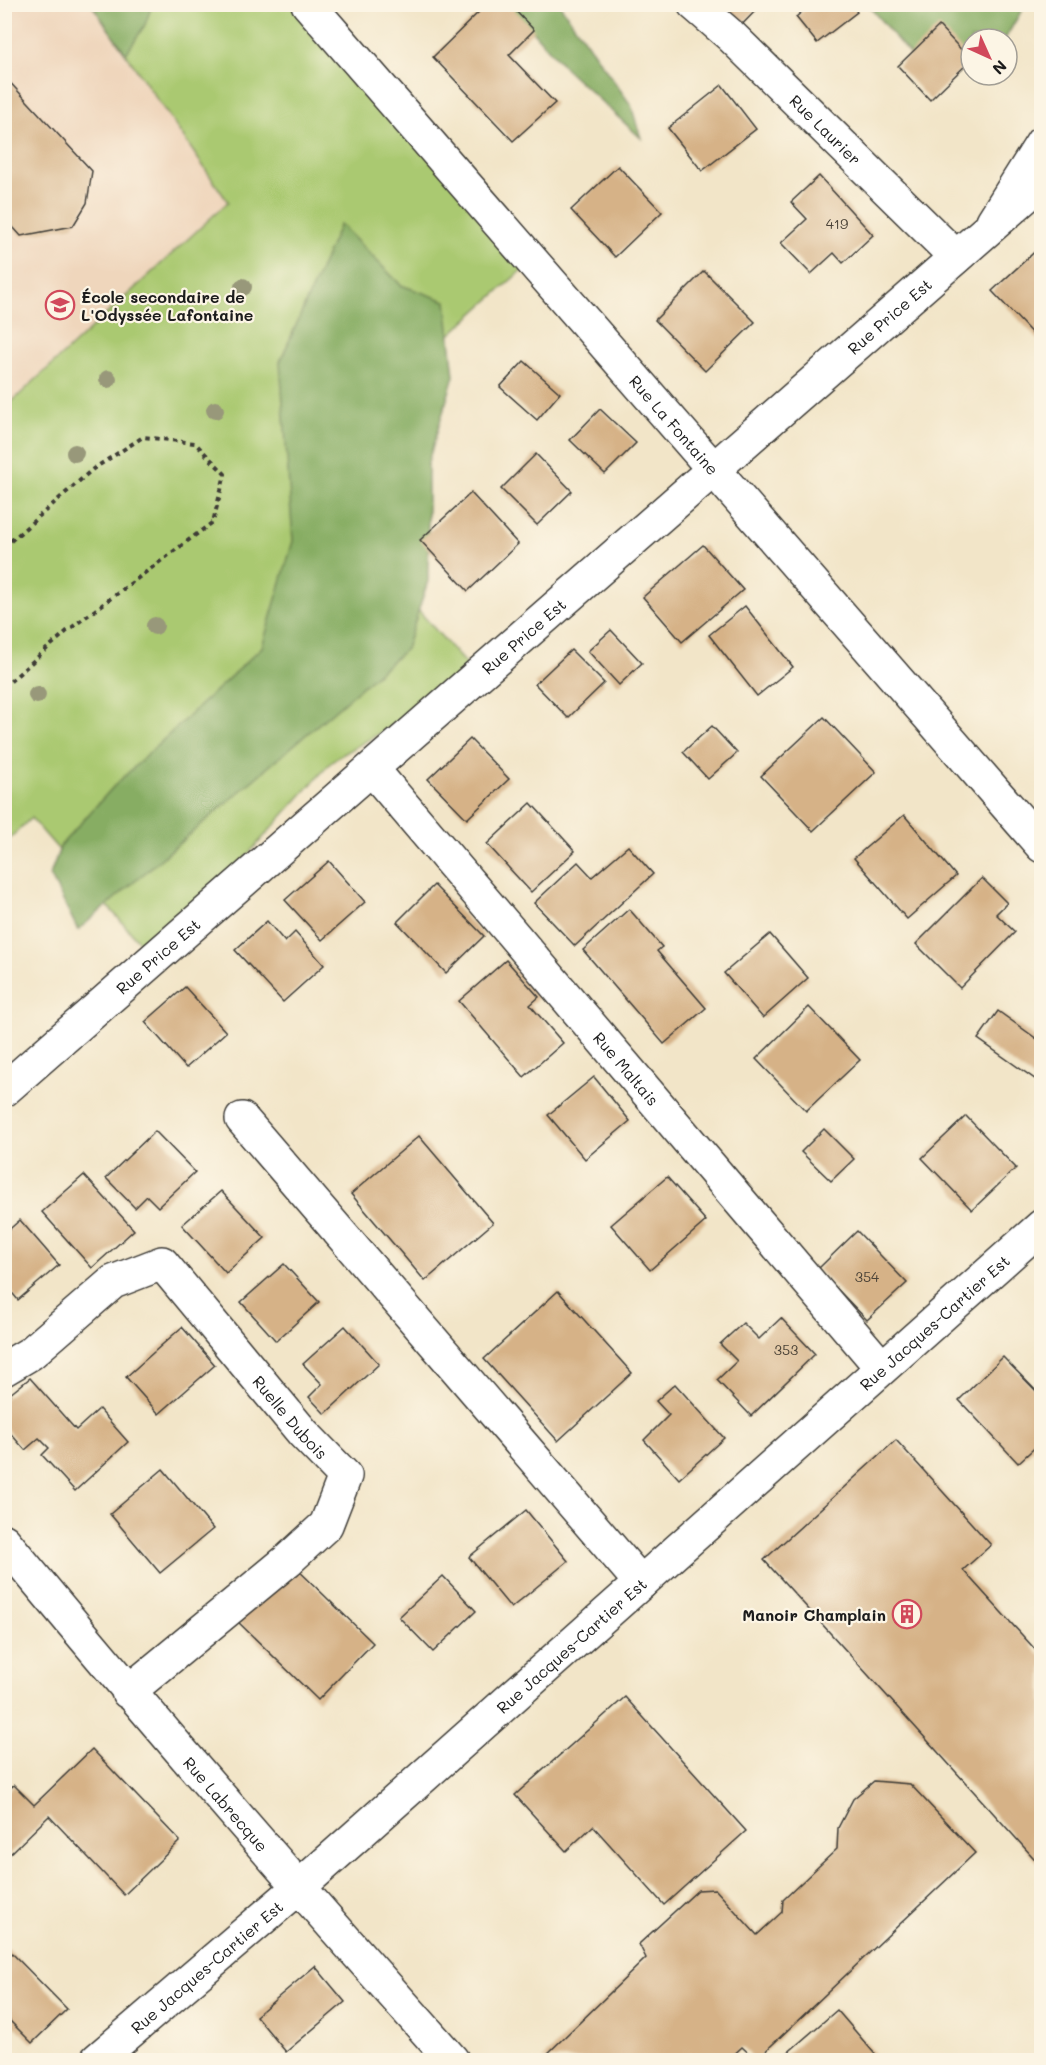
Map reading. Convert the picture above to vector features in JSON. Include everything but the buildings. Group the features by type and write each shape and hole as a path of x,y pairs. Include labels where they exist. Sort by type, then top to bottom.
{"street":[{"name":"Rue La Fontaine","path":"308,4 712,471 1041,846"},
{"name":"Rue Laurier","path":"694,4 730,36 956,257"},
{"path":"987,230 1041,143"},
{"name":"Rue Price Est","path":"4,1090 1041,182"},
{"name":"Rue Maltais","path":"372,769 882,1368"},
{"path":"242,1119 641,1583"},
{"name":"Rue Jacques-Cartier Est","path":"97,2061 298,1888 1041,1226"},
{"name":"Ruelle Dubois","path":"4,1369 31,1353 113,1282 162,1263 303,1433 345,1476 326,1525 288,1560 128,1692"},
{"name":"Rue Labrecque","path":"4,1541 128,1692 452,2061"}],"path":[{"path":"4,547 93,470 143,437 195,443 225,474 213,522 67,631 4,687"}],"shaded area":[{"name":"École secondaire de L'Odyssée Lafontaine","path":"5,5 92,5 228,202 5,408"}],"green space":[{"path":"92,5 308,5 531,262 297,472 477,677 333,760 154,959 31,818 5,843 5,408 228,202"},
{"path":"92,5 152,5 145,25 126,54"},
{"path":"509,5 560,5 631,105 641,138 567,70"},
{"path":"868,5 1025,5 1012,27 959,27 959,59 915,61"},
{"path":"340,224 401,285 446,301 454,376 428,462 428,581 406,649 78,930 50,875 61,845 114,786 262,647 293,541 280,362"}],"place":[{"name":"École secondaire de L'Odyssée Lafontaine","path":"60,305"},
{"name":"Manoir Champlain","path":"907,1614"}]}
